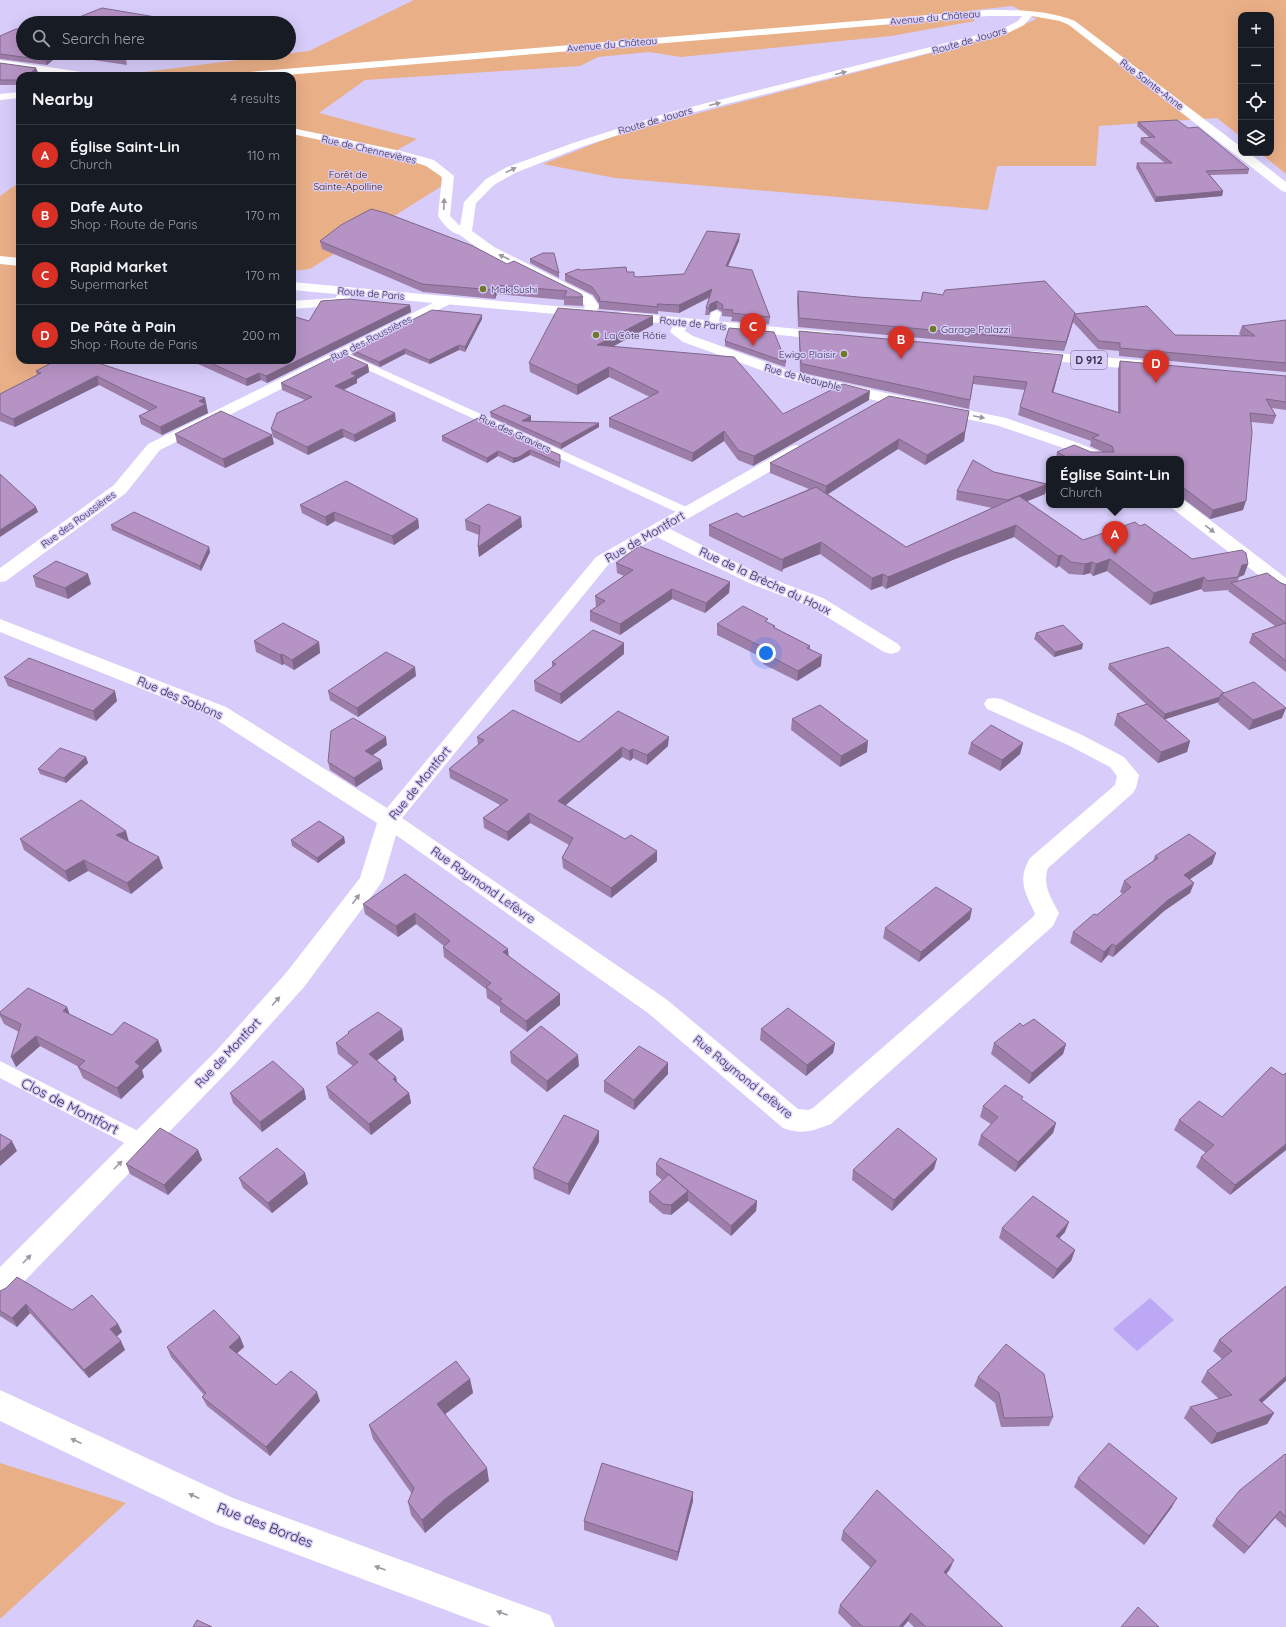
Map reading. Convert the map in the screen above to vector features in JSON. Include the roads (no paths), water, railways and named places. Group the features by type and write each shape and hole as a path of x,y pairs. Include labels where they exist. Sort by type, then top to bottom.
{"street":[{"name":"Rue Sainte-Anne","path":"1024,9 1043,14 1047,8 1062,19"},
{"name":"Rue Sainte-Anne","path":"1024,9 1072,23 1238,151"},
{"name":"Avenue du Château","path":"284,72 1024,9"},
{"name":"Route de Jouars","path":"465,232 470,202 490,182 511,170 577,145 643,123 1005,31 1021,23 1024,9"},
{"path":"0,63 62,72"},
{"path":"0,97 16,95"},
{"name":"Rue de Chennevières","path":"296,132 397,153 430,164 448,176 444,216 454,228 465,232"},
{"name":"Rue Sainte-Anne","path":"1245,156 1286,188"},
{"path":"465,232 489,250 587,299 592,306 589,313"},
{"path":"0,260 16,262"},
{"name":"Route de Paris","path":"296,286 681,322 714,319 839,337"},
{"path":"296,305 339,302 348,291"},
{"name":"Rue des Roussières","path":"0,577 120,489 154,447 447,300"},
{"name":"Rue de Neauphle","path":"681,322 677,332 695,342 788,375 886,398 1000,421 1075,447 1096,456"},
{"name":"D 912","path":"1016,353 1162,367"},
{"path":"859,414 886,398"},
{"name":"Rue de Montfort","path":"0,1287 226,1057 296,980 371,880 389,820 602,561 811,442"},
{"path":"1183,508 1286,587"},
{"name":"Rue de la Brèche du Houx","path":"658,530 754,579 816,602 891,648"},
{"name":"Rue des Sablons","path":"0,624 219,712 389,820"},
{"name":"Rue Raymond Lefèvre","path":"389,820 658,1006 792,1120 808,1121 822,1116 1045,920 1047,913 1034,888 1033,876 1038,864 1125,788 1128,775 1117,762 1075,740 994,704"},
{"name":"Rue des Bordes","path":"0,1405 227,1512 538,1627"}],"lane":[{"name":"Rue des Graviers","path":"341,354 689,512"},
{"name":"Clos de Montfort","path":"0,1069 141,1142"}],"place":[{"name":"Mak Sushi","path":"483,289"},
{"name":"Garage Palazzi","path":"933,329"},
{"name":"La Côte Rôtie","path":"596,335"},
{"name":"Rapid Market","path":"753,346"},
{"name":"Ewigo Plaisir","path":"844,354"},
{"name":"Dafe Auto","path":"901,359"},
{"name":"De Pâte à Pain","path":"1156,383"},
{"name":"Église Saint-Lin","path":"1115,554"}],"park label":[{"name":"Forêt de Sainte-Apolline","path":"348,180"}]}
